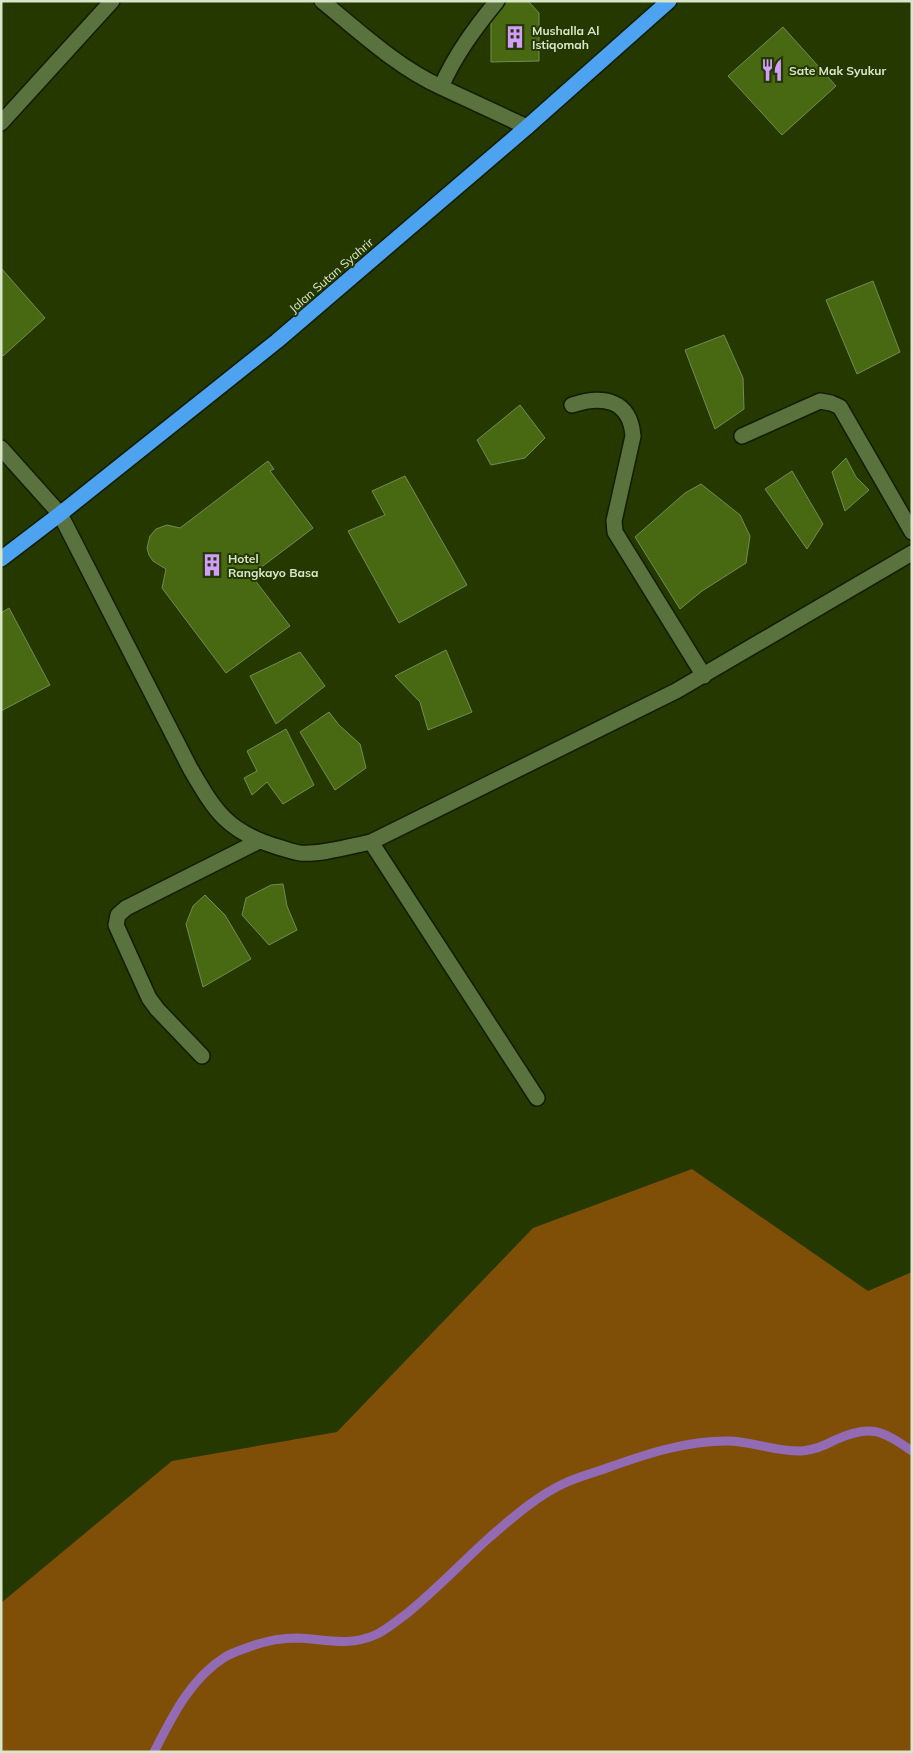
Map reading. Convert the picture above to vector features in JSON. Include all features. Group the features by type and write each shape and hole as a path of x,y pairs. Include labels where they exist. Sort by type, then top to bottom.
{"highway":[{"name":"Jalan Sutan Syahrir","path":"1,558 60,514 277,341 526,127 668,1"}],"street":[{"path":"1,123 112,1"},
{"path":"322,1 393,59 422,78 526,127"},
{"path":"441,87 449,69 469,38 497,1"},
{"path":"572,405 588,400 609,401 624,410 632,424 633,436 614,521 615,532 704,676"},
{"path":"742,436 820,401 831,403 840,408 912,532"},
{"path":"1,448 60,514 190,768 210,802 231,826 259,841 300,853 330,850 371,842 667,696 912,553"},
{"path":"202,1056 157,1009 149,998 116,925 118,915 126,908 259,841"},
{"path":"371,842 537,1098"}],"shaded area":[{"path":"692,1169 868,1291 912,1272 912,1752 1,1752 1,1603 172,1461 337,1432 533,1228"}],"building":[{"name":"Mushalla Al Istiqomah","path":"502,1 528,1 539,13 539,61 491,62 491,13"},
{"path":"783,27 836,86 782,135 728,76"},
{"path":"1,268 45,318 3,356 1,354"},
{"path":"873,281 900,352 857,374 826,300"},
{"path":"724,335 743,378 744,409 715,429 685,350"},
{"path":"520,405 545,438 525,458 491,465 477,440"},
{"path":"846,458 856,477 869,490 845,511 832,472"},
{"name":"Hotel Rangkayo Basa","path":"268,461 274,469 270,471 313,528 251,575 290,626 226,673 162,588 166,569 153,561 147,548 150,536 156,529 167,525 180,528"},
{"path":"792,471 823,524 807,549 765,489"},
{"path":"405,476 467,585 399,623 348,531 385,515 372,491"},
{"path":"701,484 740,515 750,536 746,563 702,591 680,609 635,537 685,493"},
{"path":"9,608 50,685 1,711 1,613"},
{"path":"446,650 472,712 428,730 420,702 395,676"},
{"path":"300,652 325,686 276,724 250,676"},
{"path":"329,712 339,725 360,744 366,768 335,790 300,732"},
{"path":"286,729 314,785 283,804 267,782 252,795 244,778 257,771 247,751"},
{"path":"283,884 287,906 297,930 269,945 242,915 246,898 271,885"},
{"path":"205,895 225,915 251,959 203,987 186,924 193,906"}],"waterway":[{"path":"154,1752 175,1712 192,1687 225,1657 255,1645 279,1639 355,1641 379,1633 416,1606 516,1515 535,1500 570,1481 651,1453 696,1443 736,1441 783,1450 802,1451 811,1450 847,1435 867,1431 884,1434 912,1451"}],"place":[{"name":"Mushalla Al Istiqomah","path":"515,37"},
{"name":"Sate Mak Syukur","path":"772,70"},
{"name":"Hotel Rangkayo Basa","path":"212,565"}]}
